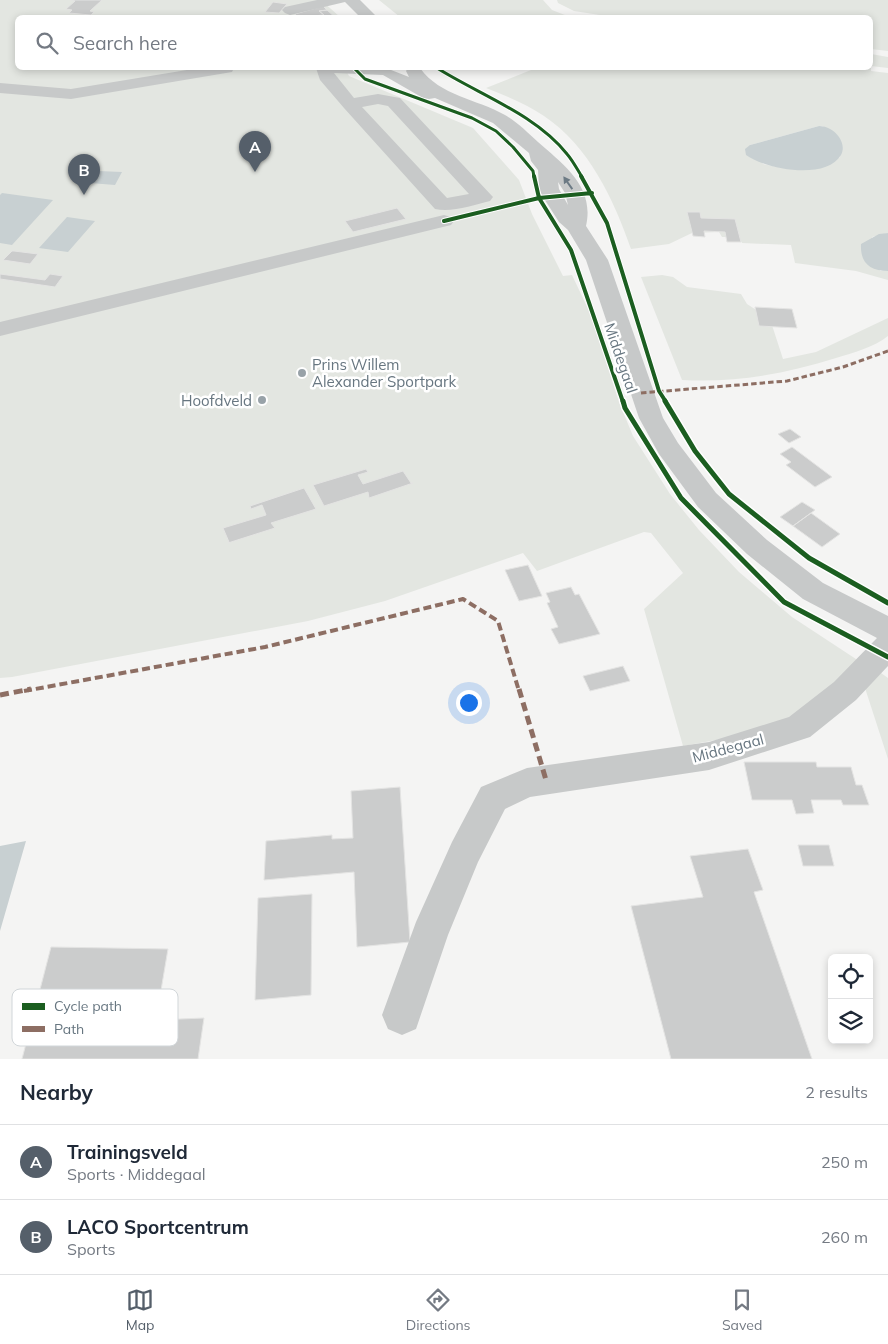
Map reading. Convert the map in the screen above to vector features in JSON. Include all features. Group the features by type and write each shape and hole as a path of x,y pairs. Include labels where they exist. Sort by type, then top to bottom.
{"street":[{"path":"290,10 339,0"},
{"path":"351,0 368,15"},
{"path":"0,88 71,94 214,70"},
{"path":"324,70 326,76 350,104 442,205 483,197 394,102 376,98 350,104"},
{"path":"364,70 403,74 417,70"},
{"name":"Middegaal","path":"417,70 420,81 461,104 498,119 522,136 537,150 540,161 547,169 549,189 553,197 566,218 576,226 597,260 651,418 668,448 707,500 757,547 813,591 888,630"},
{"name":"Middegaal","path":"382,71 430,95 461,104"},
{"path":"0,329 444,221"},
{"name":"Middegaal","path":"402,1015 429,935 464,854 493,798 526,783 708,756 799,727 845,692 888,646"}],"shaded area":[{"name":"Prins Willem Alexander Sportpark","path":"0,0 321,0 338,15 15,15 15,70 346,70 349,76 473,128 519,180 532,214 563,276 572,275 590,313 619,402 633,436 670,494 699,530 739,572 792,617 862,663 792,717 760,732 683,746 644,609 683,573 651,533 644,532 537,571 523,553 385,601 308,621 0,678"},
{"path":"379,0 543,0 552,10 565,15 398,15"},
{"path":"557,0 888,0 888,51 873,49 873,15 600,15 574,11 558,3"},
{"path":"873,54 888,57 888,68 873,66"},
{"path":"531,70 871,70 888,73 888,233 872,237 880,271 888,271 888,280 856,271 795,263 791,245 742,243 739,237 722,237 719,232 692,233 669,244 631,249 608,193 587,158 574,143 560,128 544,116 516,100 486,88","holes":["823,126 840,157 831,163 813,169 783,168 763,164 750,145"]},
{"path":"819,126 835,132 843,146 841,155 833,163 822,168 795,170 780,168 767,165 746,155 745,149 750,145"},
{"path":"98,171 122,172 115,185 90,183"},
{"path":"2,193 53,200 12,245 0,243 0,195"},
{"path":"67,217 95,221 68,252 39,248"},
{"path":"888,233 888,271 882,271 867,265 862,256 861,244 879,234"},
{"path":"662,275 673,277 687,287 741,294 747,304 770,319 783,359 816,352 888,318 888,336 856,352 798,369 741,379 682,380 641,277"},
{"path":"881,673 888,678 888,759 865,688"},
{"path":"26,841 0,931 0,846"}],"building":[{"path":"71,0 102,0 90,11 94,12 91,15 69,13 72,10 66,9 75,1"},
{"path":"273,2 287,4 279,13 265,12"},
{"path":"323,6 327,10 319,11 324,15 295,14"},
{"path":"327,10 333,15 324,15 319,11"},
{"path":"397,208 406,219 353,232 345,221"},
{"path":"687,212 700,212 701,218 735,219 741,242 727,242 725,232 704,231 705,237 693,236"},
{"path":"12,251 38,254 30,264 3,260"},
{"path":"0,274 45,280 50,274 63,276 55,287 0,279"},
{"path":"755,307 792,309 797,328 759,326"},
{"path":"790,429 801,437 789,443 778,434"},
{"path":"792,447 832,477 815,487 786,465 791,462 780,454"},
{"path":"366,469 368,472 358,475 363,484 403,471 411,483 413,483 369,498 368,492 324,506 313,485"},
{"path":"304,488 316,509 271,523 275,528 228,543 223,528 266,515 262,505 251,509 250,506"},
{"path":"802,502 815,510 793,526 780,517"},
{"path":"811,513 840,534 822,547 793,526"},
{"path":"528,565 542,596 519,601 505,570"},
{"path":"571,587 575,595 579,594 600,634 559,644 551,629 558,627 547,603 550,602 546,593"},
{"path":"623,666 630,681 590,691 583,676"},
{"path":"744,762 816,762 817,767 851,767 856,785 862,785 869,805 843,805 841,800 811,800 814,813 796,814 792,800 752,800"},
{"path":"400,787 410,942 357,947 354,872 264,880 266,841 332,835 332,839 353,838 351,791"},
{"path":"798,845 829,845 834,866 803,866"},
{"path":"748,849 763,890 754,892 812,1059 671,1059 631,906 703,897 690,856"},
{"path":"312,894 311,995 255,1000 258,898"},
{"path":"51,947 168,949 161,989 40,989"},
{"path":"204,1018 198,1059 22,1059 25,1046 178,1046 178,1019"}],"marked path":[{"path":"641,393 787,381 843,367 888,351"},
{"path":"0,695 265,647 463,599 498,621 546,780"}],"cycle path":[{"path":"356,70 365,79 472,118 496,131 513,147 533,171 539,198 571,250 625,408 681,498 784,602 888,657"},
{"path":"440,70 462,84 517,113 547,134 567,154 592,193 607,223 659,391 695,451 729,494 809,558 888,603"},
{"path":"444,221 539,198 592,193"}],"place":[{"name":"Trainingsveld","path":"255,172"},
{"name":"LACO Sportcentrum","path":"84,195"},
{"name":"Prins Willem Alexander Sportpark","path":"302,373"},
{"name":"Hoofdveld","path":"262,400"}]}
